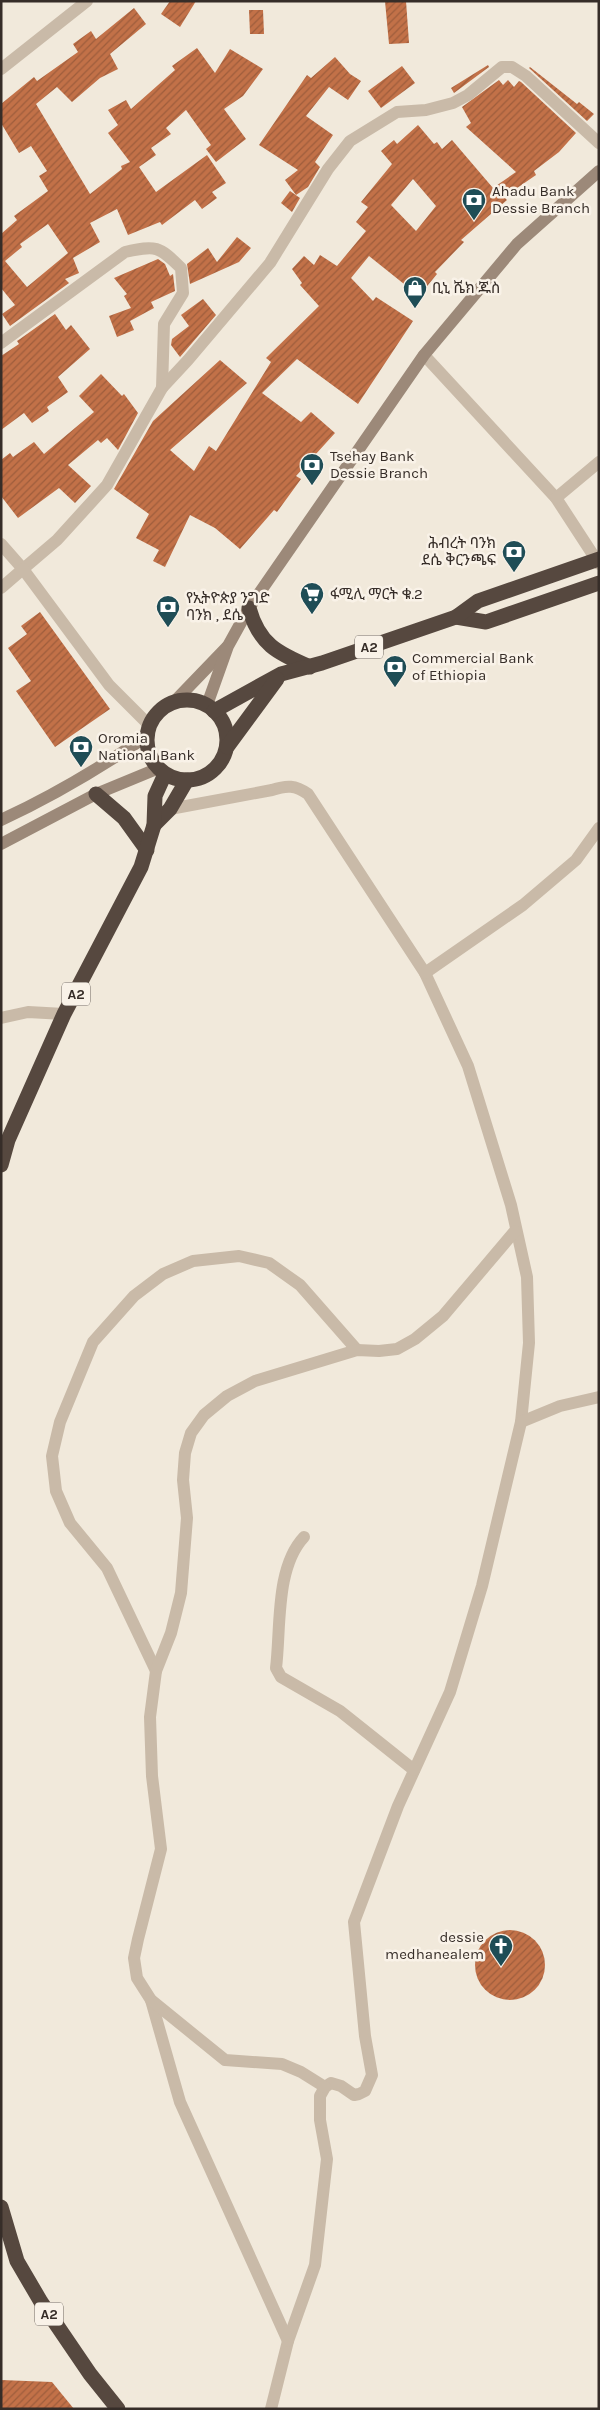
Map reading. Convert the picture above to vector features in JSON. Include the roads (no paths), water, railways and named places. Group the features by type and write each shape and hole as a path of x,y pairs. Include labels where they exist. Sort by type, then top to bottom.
{"highway":[{"name":"A2","path":"211,708 281,674 310,667 456,617 478,601 598,561"},
{"path":"536,581 543,602"},
{"name":"A2","path":"456,617 486,622 599,583"},
{"path":"249,608 254,627 268,644 284,656 310,667"},
{"path":"226,747 281,674"},
{"path":"186,700 211,708 222,721 226,733 226,747 222,760 213,771 201,778 187,780 162,771 151,759 148,730 155,714 175,701 186,700"},
{"name":"A2","path":"1,1165 5,1140 64,1014 128,892 147,850 154,825 155,796 162,771"},
{"name":"A2","path":"154,825 170,809 187,780"},
{"path":"96,794 124,818 147,850"},
{"name":"A2","path":"1,2207 17,2261 41,2302 73,2350 118,2409"}],"street":[{"path":"1,69 87,1"},
{"path":"1,588 57,540 107,485 162,388 270,263 328,169 350,140 397,112 426,110 453,103 468,95 502,67 512,67 526,76 599,143"},
{"path":"211,708 228,646 249,608 424,355 517,244 599,171"},
{"path":"1,343 125,252 142,248 163,250 181,268 183,292 164,324 162,388"},
{"path":"424,355 556,498 598,561"},
{"path":"556,498 599,462"},
{"path":"1,544 23,569 109,685 148,730 96,771 50,797 1,820"},
{"path":"175,701 228,646"},
{"path":"1,844 96,794 162,771"},
{"path":"170,809 272,790 286,785 299,788 308,794 331,825 425,973 468,1066 511,1204 515,1231 527,1277 529,1343 521,1422 482,1586 450,1692 398,1806 354,1922 365,2036 372,2075 365,2091 359,2094 354,2094 341,2086 331,2083 325,2087 320,2096 320,2120 327,2159 314,2265 288,2341 271,2409"},
{"path":"425,973 523,905 576,860 599,828"},
{"path":"1,1018 28,1012 64,1014"},
{"path":"288,2341 180,2102 151,2000 137,1978 134,1958 161,1849 152,1776 150,1717 156,1671 172,1633 181,1594 187,1518 183,1480 185,1453 191,1433 204,1415 226,1396 255,1381 357,1350 380,1351 397,1349 415,1339 443,1316 515,1231"},
{"path":"156,1671 107,1568 70,1523 56,1492 52,1456 60,1422 93,1342 134,1296 163,1274 193,1261 239,1256 269,1263 300,1285 357,1350"},
{"path":"521,1422 560,1406 599,1397"},
{"path":"304,1537 291,1554 280,1605 276,1668 281,1677 340,1711 414,1770"},
{"path":"151,2000 225,2060 282,2064 301,2072 325,2087"}],"place":[{"name":"Ahadu Bank Dessie Branch","path":"474,221"},
{"name":"ቢኒ ሼክ ጁስ","path":"415,309"},
{"name":"Tsehay Bank Dessie Branch","path":"312,486"},
{"name":"ሕብረት ባንክ ደሴ ቅርንጫፍ","path":"514,573"},
{"name":"ፋሚሊ ማርት ቁ.2","path":"312,615"},
{"name":"የኢትዮጵያ ንግድ ባንክ , ደሴ","path":"168,628"},
{"name":"Commercial Bank of Ethiopia","path":"395,688"},
{"name":"Oromia National Bank","path":"81,768"},
{"name":"dessie medhanealem","path":"501,1967"}]}
